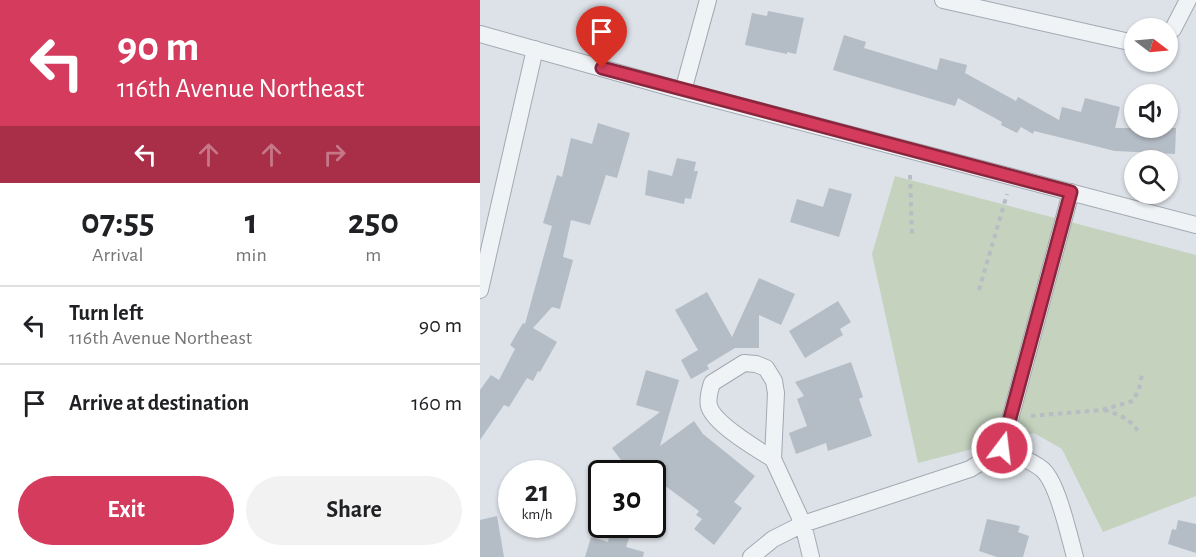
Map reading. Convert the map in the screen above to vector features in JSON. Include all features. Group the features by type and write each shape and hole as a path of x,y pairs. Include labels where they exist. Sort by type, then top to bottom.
{"street":[{"path":"683,91 708,0"},
{"path":"943,0 1124,41"},
{"path":"1178,19 1188,0"},
{"path":"480,34 683,91 1196,225"},
{"path":"480,290 535,49"},
{"path":"751,557 773,539 803,524 970,469 1002,448 1071,192"},
{"path":"773,459 741,439 713,414 709,405 712,383 744,363 756,363 766,368 774,381 776,393 773,459 803,524 811,557"},
{"path":"1002,448 1044,471 1053,486 1075,557"}],"path":[{"path":"910,175 912,234"},
{"path":"979,290 1007,194"},
{"path":"1031,416 1102,410 1133,401 1142,375"},
{"path":"1102,410 1120,415 1133,422 1138,433"}],"green space":[{"path":"895,176 1196,255 1196,496 1103,532 1062,449 1034,433 918,463 872,254"}],"building":[{"path":"768,11 804,18 796,54 745,45 752,13 767,16"},
{"path":"844,35 866,42 864,48 937,70 940,58 967,65 965,73 1016,101 1018,97 1059,120 1062,107 1081,112 1085,98 1120,107 1115,128 1124,128 1124,138 1176,138 1175,150 1115,151 1034,131 1033,134 1021,127 1017,133 1001,125 1002,122 958,98 955,106 833,70"},
{"path":"598,123 630,133 617,178 606,175 590,225 571,220 563,257 573,260 560,309 552,307 533,328 557,342 533,381 527,378 509,407 504,405 480,440 480,390 491,375 499,380 515,349 510,345 523,323 525,324 552,226 543,223 557,175 562,177 571,138 592,144"},
{"path":"677,158 696,162 694,171 698,171 691,199 685,198 684,204 645,195 648,170 672,176"},
{"path":"829,188 852,194 839,237 790,222 797,199 823,207"},
{"path":"759,278 795,294 781,325 759,315 759,348 735,348 707,365 709,369 691,379 681,360 698,350 675,310 707,292 732,337"},
{"path":"838,301 851,322 840,329 843,335 805,358 789,331"},
{"path":"851,362 863,397 859,399 872,436 828,451 826,443 796,454 789,433 807,426 797,399 804,396 795,382"},
{"path":"646,370 679,380 660,446 694,421 703,434 755,476 734,502 742,508 714,545 694,529 702,519 696,515 699,511 666,486 666,460 621,460 612,448 660,412 636,405"},
{"path":"497,516 498,538 501,538 504,557 480,557 480,520"},
{"path":"987,519 1020,526 1018,532 1029,536 1023,557 997,557 979,551"},
{"path":"1178,520 1196,524 1196,553 1168,544 1172,529 1176,530"},
{"path":"591,538 608,542 609,538 629,538 626,547 644,552 643,557 585,557"}],"route":[{"path":"602,68 1071,192 1002,448"}]}
